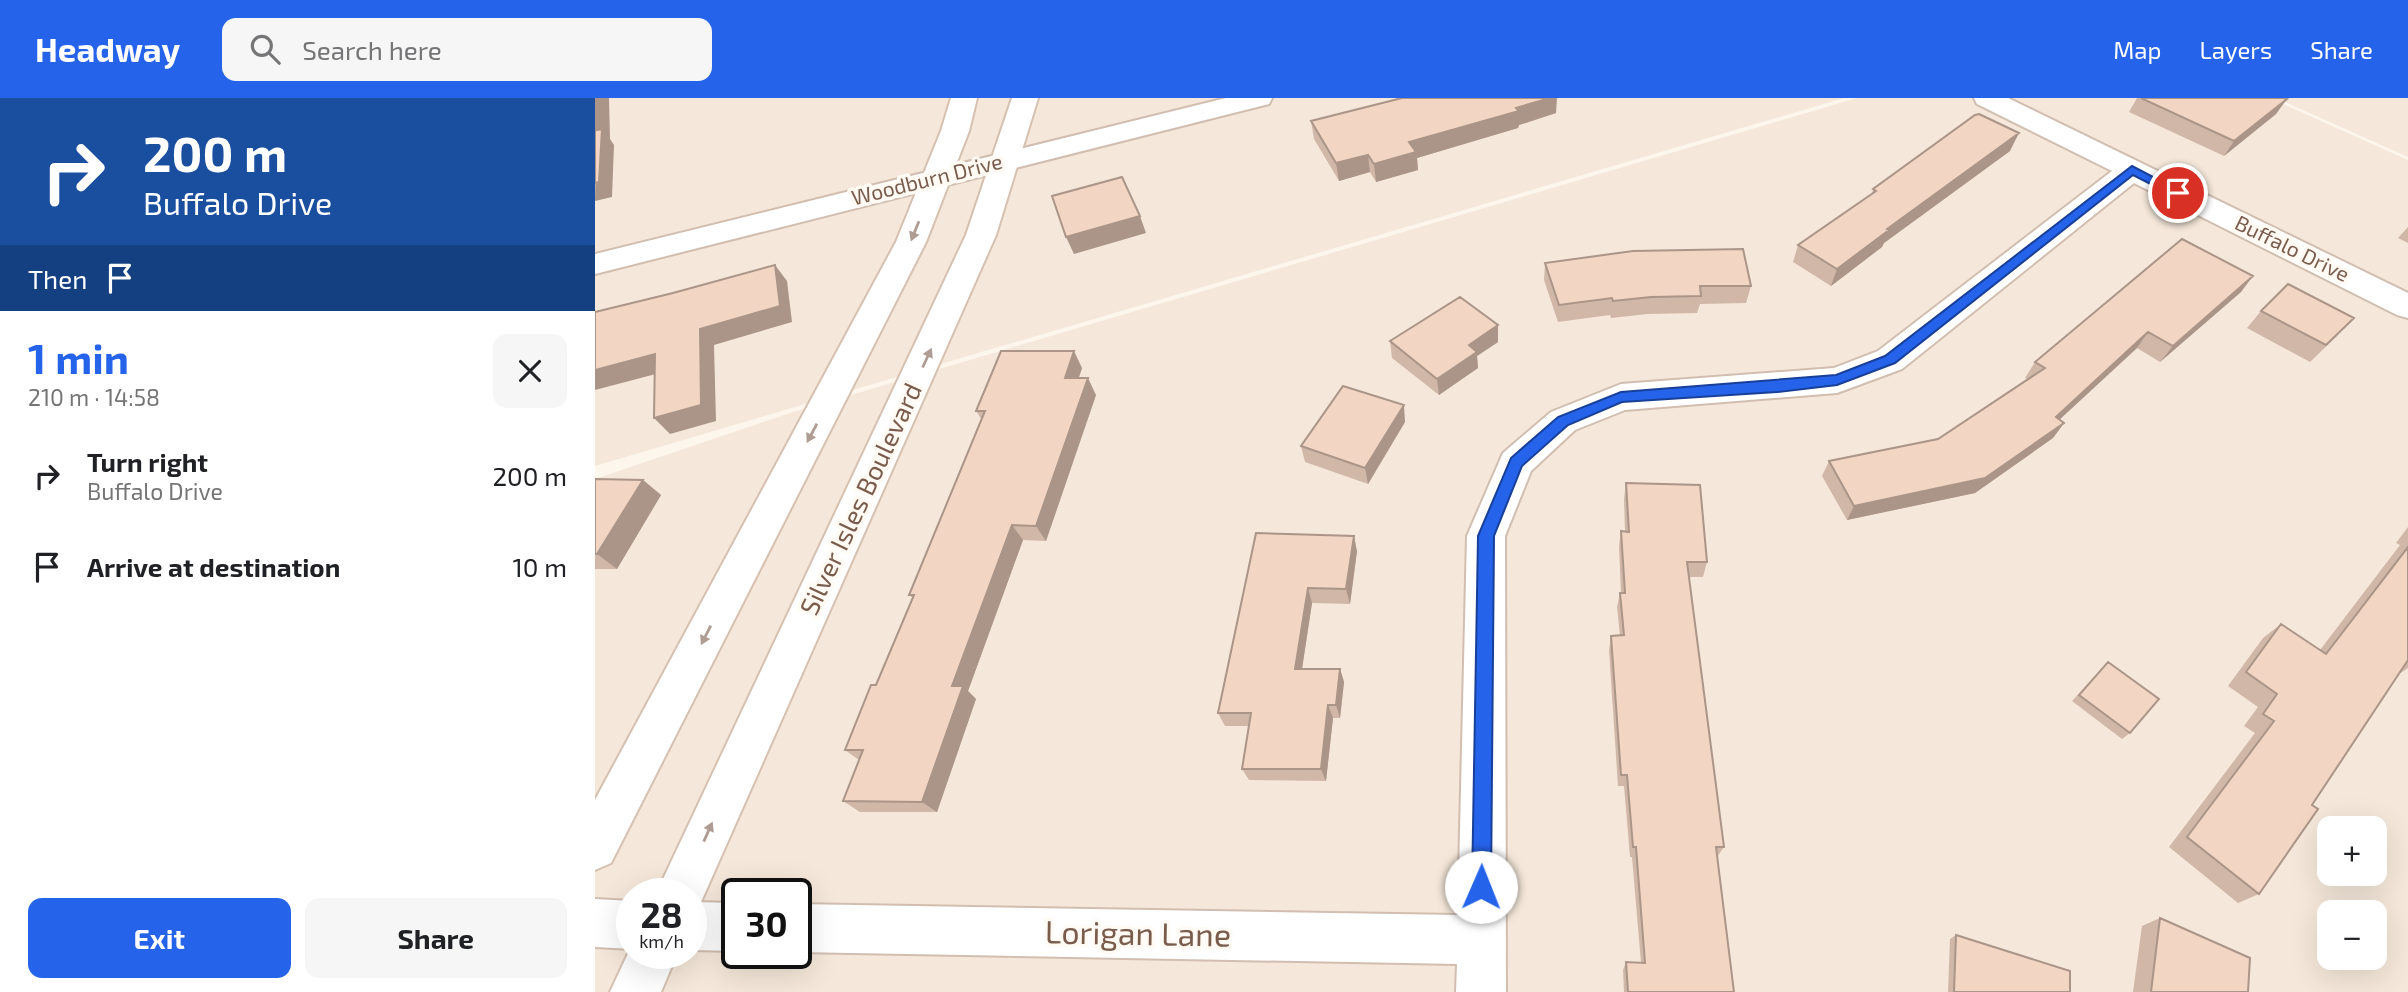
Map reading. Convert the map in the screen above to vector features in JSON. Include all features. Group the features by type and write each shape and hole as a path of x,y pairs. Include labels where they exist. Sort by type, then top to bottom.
{"street":[{"path":"595,847 911,242 955,131 964,98"},
{"name":"Silver Isles Boulevard","path":"687,878 935,341 981,234 1025,98"},
{"name":"Woodburn Drive","path":"595,264 1259,98"},
{"name":"Buffalo Drive","path":"1987,98 2408,307"},
{"path":"1481,992 1486,536 1516,463 1563,421 1621,397 1777,387 1837,380 1890,360 2132,170"},
{"path":"595,923 616,924"},
{"name":"Lorigan Lane","path":"812,928 1481,940"},
{"path":"635,992 646,969"}],"shaded area":[{"path":"595,98 1844,98 595,466"},
{"path":"1857,98 2270,98 2408,160 2408,992 595,992 595,479 790,413"},
{"path":"2276,98 2408,98 2408,157"}],"building":[{"path":"595,98 597,130 602,129 599,182 595,183"},
{"path":"1402,98 1550,98 1516,108 1519,111 1409,142 1416,152 1374,164 1368,155 1336,163 1311,121"},
{"path":"2141,98 2284,98 2287,99 2234,141"},
{"path":"1979,114 2019,133 1887,229 1889,230 1837,269 1798,245 1876,191 1873,189"},
{"path":"1122,177 1140,216 1066,237 1052,196"},
{"path":"2182,239 2253,276 2173,346 2148,332 2056,417 2064,423 1985,478 1854,506 1829,461 1938,439 2045,368 2035,362"},
{"path":"1743,249 1751,286 1700,286 1701,296 1613,301 1612,298 1559,305 1545,263 1633,251"},
{"path":"775,265 780,306 700,329 701,405 654,418 655,354 595,370 595,312"},
{"path":"2288,284 2354,318 2326,345 2261,311"},
{"path":"1460,297 1498,325 1469,345 1477,352 1437,379 1390,341"},
{"path":"1001,351 1074,351 1065,378 1088,378 1036,526 1012,525 952,686 963,686 922,802 843,801 863,750 845,750 871,685 876,685 914,595 909,595 985,411 976,411"},
{"path":"1343,386 1404,405 1365,468 1301,446"},
{"path":"595,479 643,480 597,554 595,554"},
{"path":"1626,483 1700,485 1707,562 1687,562 1724,847 1716,847 1734,992 1628,992 1626,962 1645,963 1627,775 1621,775 1611,636 1624,635 1620,593 1625,593 1621,531 1629,532"},
{"path":"1256,533 1354,536 1346,589 1308,588 1295,669 1340,669 1336,705 1328,705 1321,769 1242,769 1251,713 1218,713"},
{"path":"2408,547 2408,660 2312,805 2318,809 2259,894 2187,837 2274,721 2263,714 2277,694 2246,672 2281,624 2326,654"},
{"path":"2108,662 2159,699 2130,733 2079,695"},
{"path":"2160,918 2250,958 2248,992 2151,992"},
{"path":"1956,935 2070,971 2070,992 1954,992"}],"route":[{"path":"1481,887 1486,536 1516,463 1563,421 1621,397 1777,387 1837,380 1890,360 2132,170 2178,193"}]}
